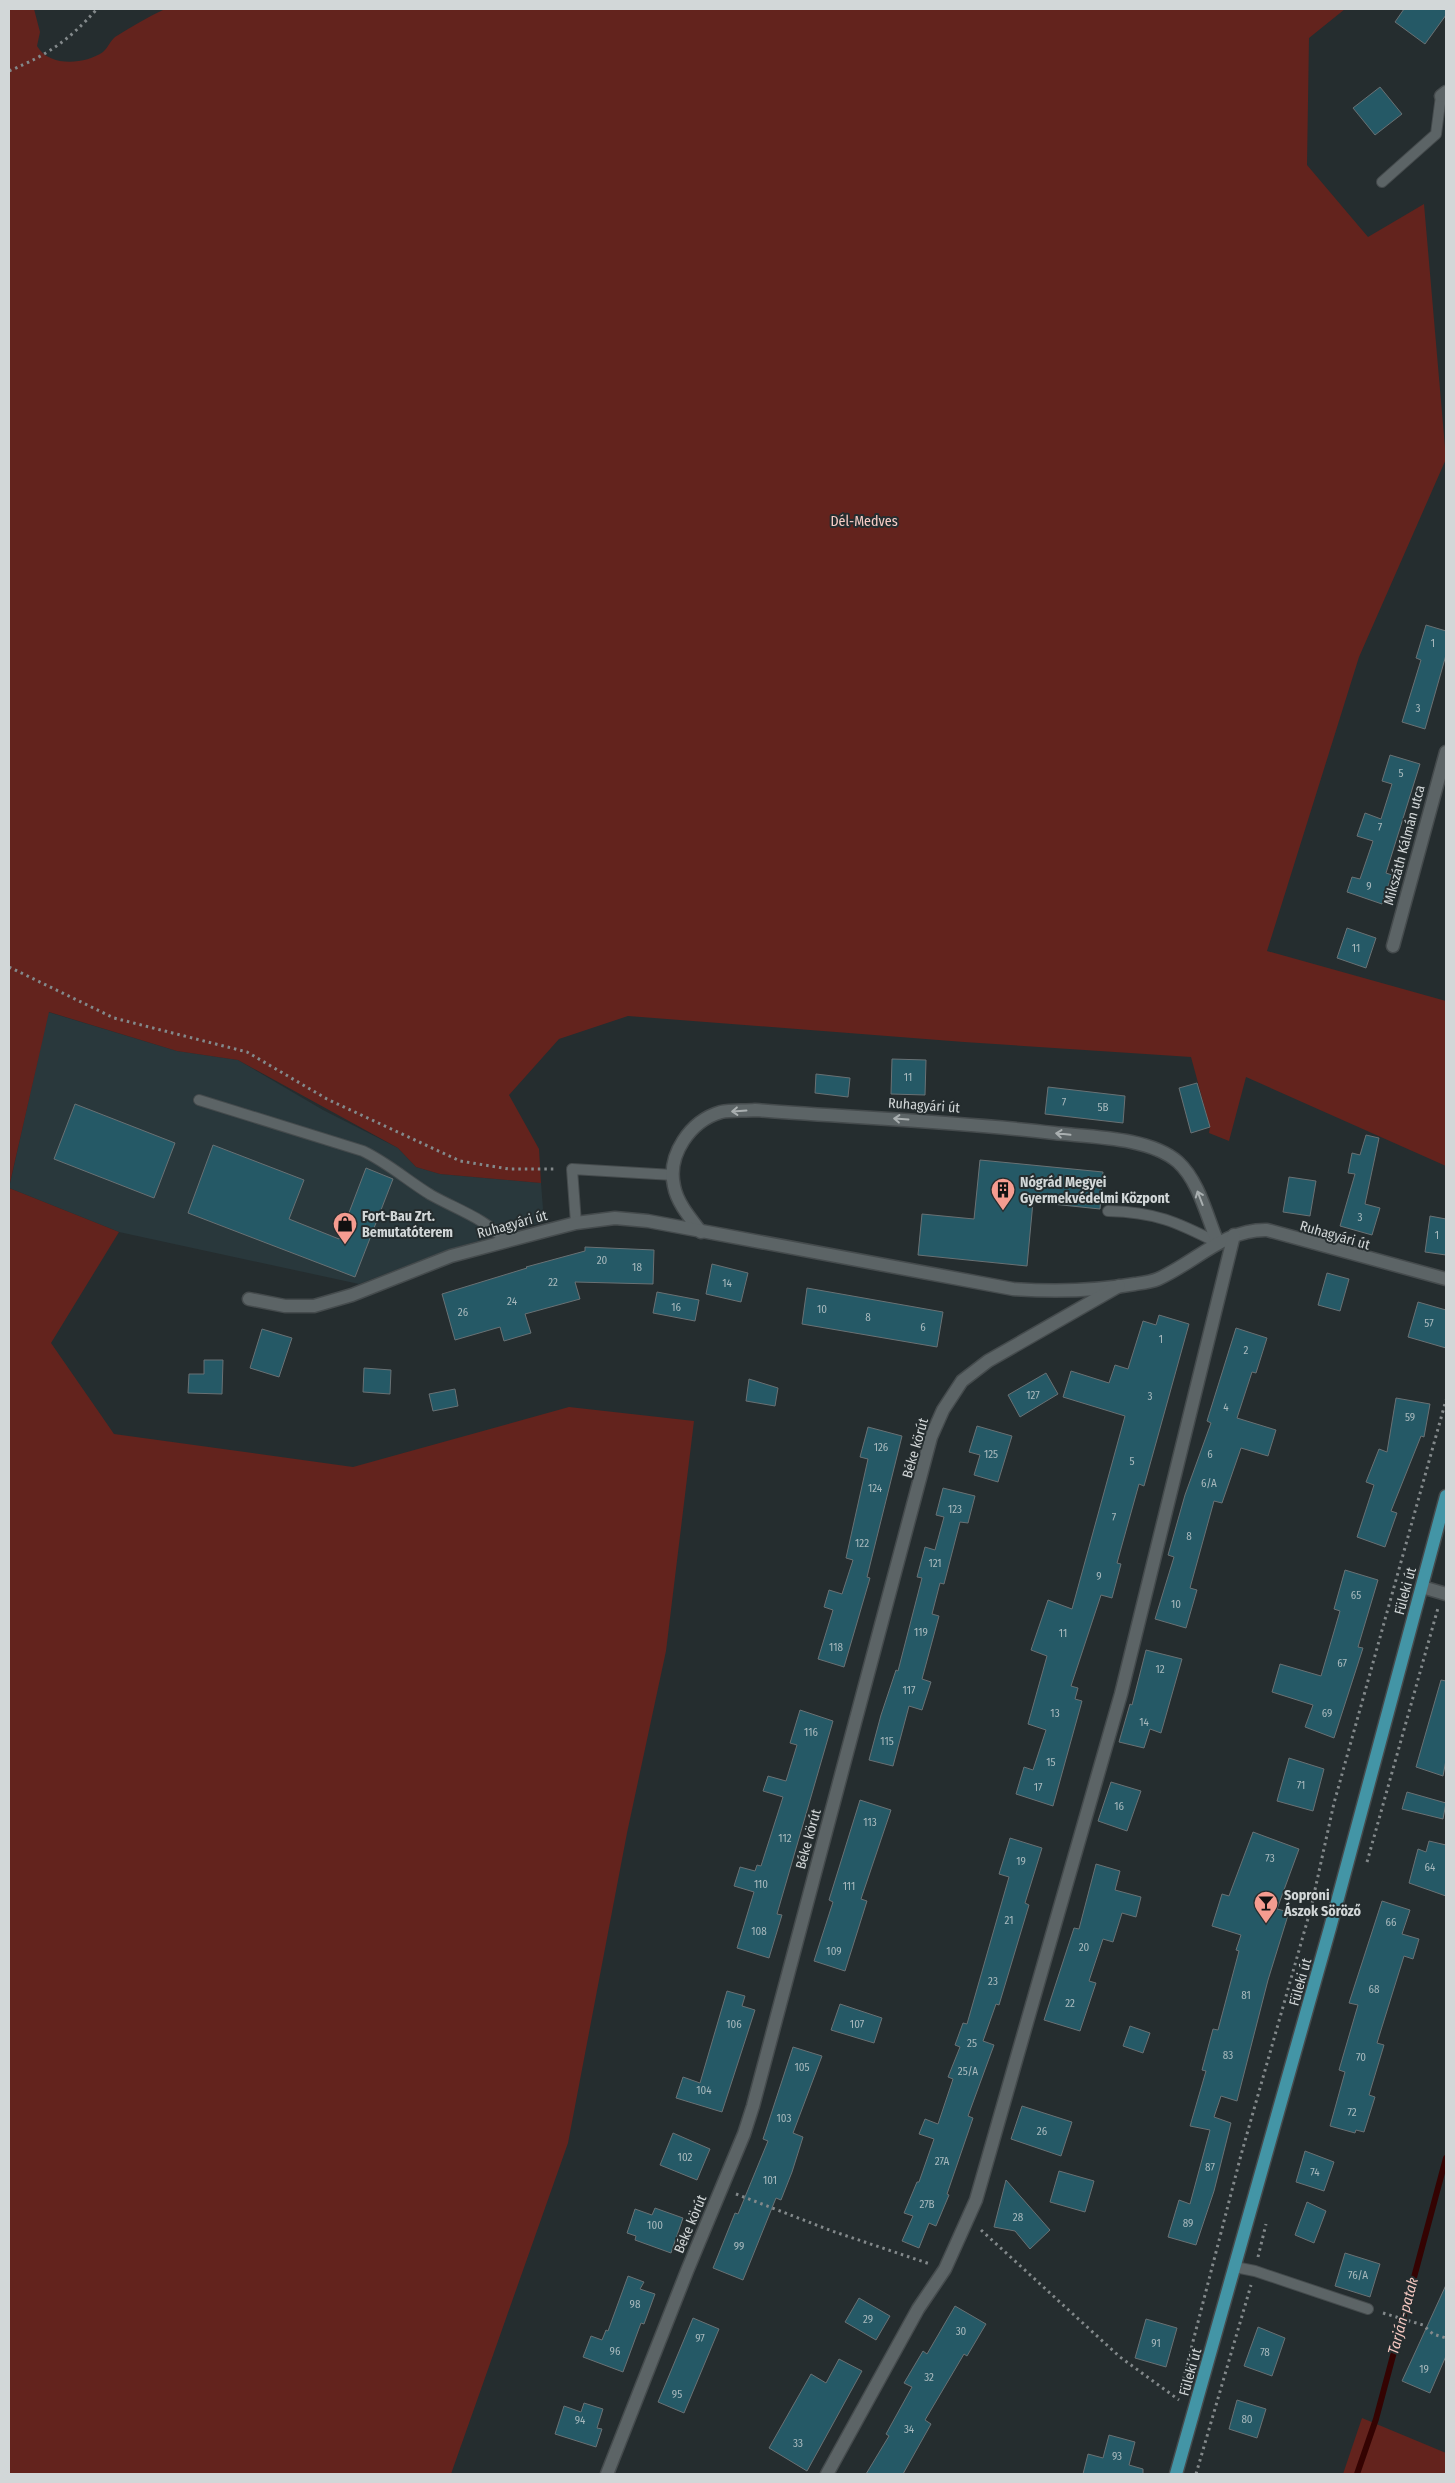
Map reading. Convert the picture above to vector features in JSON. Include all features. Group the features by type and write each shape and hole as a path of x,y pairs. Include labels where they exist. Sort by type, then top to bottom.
{"main road":[{"name":"Füleki út","path":"1176,2474 1330,1928 1446,1496"}],"street":[{"name":"Mikszáth Kálmán utca","path":"1393,946 1446,752"},
{"name":"Ruhagyári út","path":"701,1232 681,1205 674,1187 673,1175 676,1157 686,1136 696,1125 720,1112 755,1110 968,1123 1138,1144 1164,1152 1179,1163 1194,1183 1218,1243"},
{"name":"Ruhagyári út","path":"249,1299 285,1306 314,1306 352,1295 451,1256 576,1223 615,1218 648,1221 1013,1289 1047,1291 1119,1286 1156,1280 1218,1243 1234,1235 1252,1230 1268,1230 1446,1280"},
{"path":"827,2474 918,2309 945,2269 968,2219 1006,2097 1037,1981 1081,1837 1121,1694 1234,1235"},
{"name":"Béke körút","path":"607,2474 753,2106 931,1437 942,1410 962,1381 988,1361 1119,1286"},
{"path":"1422,1587 1446,1594"}],"lane":[{"path":"1382,182 1436,134 1444,94"},
{"path":"199,1100 363,1151 382,1160 431,1195 490,1225 506,1241"},
{"path":"576,1223 572,1169 673,1175"},
{"path":"1108,1211 1160,1216 1179,1223 1218,1243"},
{"path":"1235,2267 1255,2271 1368,2309"}],"path":[{"path":"9,72 40,58 64,43 97,9"},
{"path":"9,967 114,1018 247,1052 327,1099 460,1161 509,1169 572,1169"},
{"path":"1175,2409 1241,2155 1311,1908 1334,1803 1446,1400"},
{"path":"721,2189 832,2231 945,2269"},
{"path":"968,2219 1120,2358 1194,2411"},
{"path":"1368,2309 1423,2325 1433,2334 1446,2338"}],"shaded area":[{"path":"48,1012 177,1051 238,1060 323,1110 398,1148 416,1167 440,1174 541,1183 544,1222 447,1250 359,1284 119,1232 9,1188"}],"green space":[{"name":"Dél-Medves","path":"9,9 34,9 40,32 37,46 50,58 67,62 86,60 103,52 115,37 165,9 1345,9 1309,38 1307,165 1368,237 1424,204 1446,459 1359,657 1267,951 1446,1001 1446,1166 1246,1077 1229,1141 1209,1133 1210,1127 1191,1057 964,1042 628,1016 559,1039 509,1095 539,1149 541,1183 440,1174 416,1167 398,1148 238,1060 177,1051 49,1012 9,1187"},
{"path":"9,1188 119,1232 51,1343 114,1434 353,1467 569,1407 694,1421 666,1651 627,1833 568,2143 451,2474 9,2474"},
{"path":"1362,2418 1446,2453 1446,2474 1343,2474"}],"building":[{"path":"1404,9 1446,9 1446,15 1425,44 1395,22"},
{"path":"1380,87 1402,114 1375,135 1353,108"},
{"path":"1426,625 1446,631 1446,655 1425,729 1402,722 1421,660 1416,658"},
{"path":"1390,755 1420,764 1386,873 1392,875 1382,904 1347,892 1352,877 1360,879 1373,841 1357,836 1365,813 1381,819 1392,784 1382,781"},
{"path":"1347,928 1376,938 1366,968 1337,958"},
{"path":"892,1059 926,1060 925,1095 891,1094"},
{"path":"816,1074 850,1078 848,1097 815,1093"},
{"path":"1197,1083 1210,1127 1191,1133 1179,1088"},
{"path":"1048,1087 1125,1096 1123,1123 1045,1114"},
{"path":"75,1104 175,1143 154,1198 54,1159"},
{"path":"1366,1135 1379,1138 1365,1204 1380,1208 1372,1235 1340,1226 1355,1174 1348,1173 1352,1153 1360,1155"},
{"path":"213,1145 304,1180 289,1219 339,1239 366,1168 393,1179 355,1277 188,1213"},
{"name":"Nógrád Megyei Gyermekvédelmi Központ","path":"980,1160 1103,1172 1100,1209 1033,1202 1027,1266 918,1255 922,1214 974,1219"},
{"path":"1289,1177 1316,1181 1310,1216 1283,1212"},
{"path":"1430,1216 1446,1219 1446,1255 1425,1252"},
{"path":"585,1247 654,1250 653,1284 575,1282 580,1299 525,1314 531,1333 504,1341 500,1327 455,1340 442,1294 526,1267 585,1251"},
{"path":"712,1264 748,1273 741,1302 706,1294"},
{"path":"1327,1273 1349,1279 1340,1311 1318,1305"},
{"path":"807,1288 943,1312 937,1347 802,1324"},
{"path":"657,1292 699,1300 695,1321 653,1313"},
{"path":"1418,1302 1446,1310 1446,1348 1408,1337"},
{"path":"1159,1315 1189,1324 1144,1486 1139,1484 1117,1563 1121,1564 1112,1598 1101,1595 1071,1686 1078,1688 1075,1699 1082,1701 1053,1806 1016,1794 1024,1767 1033,1770 1046,1730 1028,1724 1047,1656 1031,1650 1048,1600 1072,1609 1125,1416 1063,1397 1071,1371 1109,1383 1115,1365 1128,1369 1143,1321 1156,1325"},
{"path":"1236,1328 1267,1338 1256,1373 1252,1372 1237,1418 1276,1430 1268,1456 1241,1448 1222,1503 1214,1501 1190,1588 1197,1590 1186,1628 1155,1619 1174,1557 1168,1555 1185,1495 1211,1423 1207,1421"},
{"path":"262,1329 292,1338 279,1377 250,1368"},
{"path":"204,1360 223,1360 222,1394 188,1393 189,1374 204,1374"},
{"path":"364,1368 391,1370 390,1394 363,1392"},
{"path":"1046,1373 1058,1394 1020,1417 1008,1395"},
{"path":"749,1379 778,1388 775,1406 746,1401"},
{"path":"455,1389 458,1406 433,1411 429,1394"},
{"path":"1396,1398 1430,1404 1424,1437 1421,1436 1391,1511 1397,1513 1385,1547 1357,1537 1374,1485 1366,1482 1379,1449 1387,1452"},
{"path":"977,1426 1012,1436 998,1482 974,1475 980,1455 969,1452"},
{"path":"868,1427 902,1436 867,1577 870,1578 844,1667 818,1659 833,1610 824,1607 829,1590 842,1594 853,1560 846,1558 868,1459 860,1457"},
{"path":"943,1488 975,1496 968,1523 960,1522 944,1584 940,1583 932,1614 939,1616 922,1679 931,1682 922,1710 909,1706 893,1766 869,1760 881,1715 896,1670 898,1671 922,1578 917,1577 925,1547 935,1550 944,1517 936,1515"},
{"path":"1345,1570 1378,1580 1358,1647 1363,1648 1334,1738 1305,1727 1313,1705 1272,1692 1280,1664 1321,1676 1340,1611 1334,1609"},
{"path":"1146,1650 1182,1659 1161,1733 1150,1729 1144,1748 1119,1742 1130,1704 1132,1705"},
{"path":"1441,1680 1446,1681 1446,1760 1443,1776 1416,1767"},
{"path":"800,1710 833,1721 777,1914 782,1915 769,1958 737,1948 754,1892 734,1886 740,1867 755,1871 757,1865 761,1866 783,1797 763,1791 768,1776 786,1781 797,1745 790,1743"},
{"path":"1289,1758 1324,1769 1313,1811 1277,1801"},
{"path":"1111,1782 1141,1791 1127,1831 1098,1821"},
{"path":"1407,1792 1446,1803 1443,1819 1402,1809"},
{"path":"860,1800 891,1810 861,1899 867,1901 845,1971 814,1961 833,1902 829,1900"},
{"path":"1253,1832 1299,1849 1277,1909 1289,1912 1268,1980 1237,2101 1221,2096 1214,2117 1231,2123 1214,2191 1196,2245 1168,2237 1179,2200 1190,2204 1210,2130 1190,2126 1206,2071 1202,2070 1213,2029 1218,2030 1239,1951 1236,1950 1241,1935 1212,1926 1222,1894 1229,1896"},
{"path":"1010,1838 1042,1848 1025,1903 1029,1905 999,2005 996,2004 983,2041 994,2045 968,2116 973,2118 947,2194 949,2195 936,2226 929,2223 919,2248 902,2241 913,2216 904,2213 917,2182 919,2182 934,2139 919,2134 925,2119 938,2124 953,2079 948,2077 960,2047 955,2045 963,2023 967,2024 1009,1877 999,1874"},
{"path":"1429,1841 1446,1845 1446,1896 1409,1883 1418,1849 1426,1852"},
{"path":"1096,1864 1120,1871 1115,1890 1141,1897 1136,1917 1122,1913 1113,1942 1103,1939 1089,1981 1096,1983 1080,2031 1044,2020 1074,1928 1079,1929"},
{"path":"1382,1901 1410,1910 1402,1934 1419,1939 1413,1959 1404,1956 1377,2043 1384,2045 1369,2095 1375,2097 1364,2132 1356,2130 1355,2133 1330,2126 1345,2072 1339,2070 1358,2005 1349,2003"},
{"path":"727,1991 745,1996 742,2006 755,2010 722,2112 676,2098 683,2077 700,2083"},
{"path":"840,2004 882,2018 874,2043 831,2030"},
{"path":"1130,2026 1150,2033 1143,2053 1123,2046"},
{"path":"793,2047 822,2056 793,2133 803,2137 792,2172 781,2200 776,2198 743,2280 713,2268 735,2213 738,2214 768,2141 763,2139"},
{"path":"1022,2106 1072,2122 1061,2156 1011,2139"},
{"path":"673,2133 710,2149 697,2180 660,2165"},
{"path":"1305,2151 1334,2162 1324,2191 1296,2182"},
{"path":"1059,2171 1094,2181 1085,2212 1050,2202"},
{"path":"1006,2180 1050,2230 1030,2249 1015,2231 994,2227"},
{"path":"1307,2202 1326,2211 1314,2243 1295,2235"},
{"path":"655,2208 683,2218 671,2253 635,2240 636,2236 627,2233 635,2209 652,2215"},
{"path":"1345,2253 1380,2264 1370,2297 1335,2286"},
{"path":"628,2276 644,2282 640,2289 655,2294 644,2324 641,2323 623,2372 583,2357 591,2336 602,2340 606,2330 608,2331"},
{"path":"1446,2285 1446,2356 1430,2393 1402,2381"},
{"path":"859,2298 890,2316 876,2340 845,2322"},
{"path":"955,2306 986,2324 967,2356 964,2354 925,2420 931,2424 903,2474 866,2474 889,2436 886,2434 912,2387 904,2383 923,2351 927,2354"},
{"path":"693,2318 719,2329 684,2413 658,2402"},
{"path":"1146,2319 1177,2328 1166,2367 1135,2358"},
{"path":"1258,2327 1285,2338 1272,2376 1244,2366"},
{"path":"839,2359 862,2371 807,2471 769,2448 811,2374 826,2383"},
{"path":"1237,2400 1266,2409 1257,2438 1229,2429"},
{"path":"584,2403 603,2409 597,2428 602,2429 596,2447 555,2434 564,2406 581,2412"},
{"path":"1109,2435 1135,2442 1129,2465 1143,2469 1143,2474 1083,2474 1088,2454 1103,2458"}],"waterway":[{"name":"Tarján-patak","path":"1357,2474 1376,2419 1446,2158"}],"place":[{"name":"Nógrád Megyei Gyermekvédelmi Központ","path":"1003,1211"},
{"name":"Fort-Bau Zrt. Bemutatóterem","path":"345,1245"},
{"name":"Soproni Ászok Söröző","path":"1266,1924"}]}
